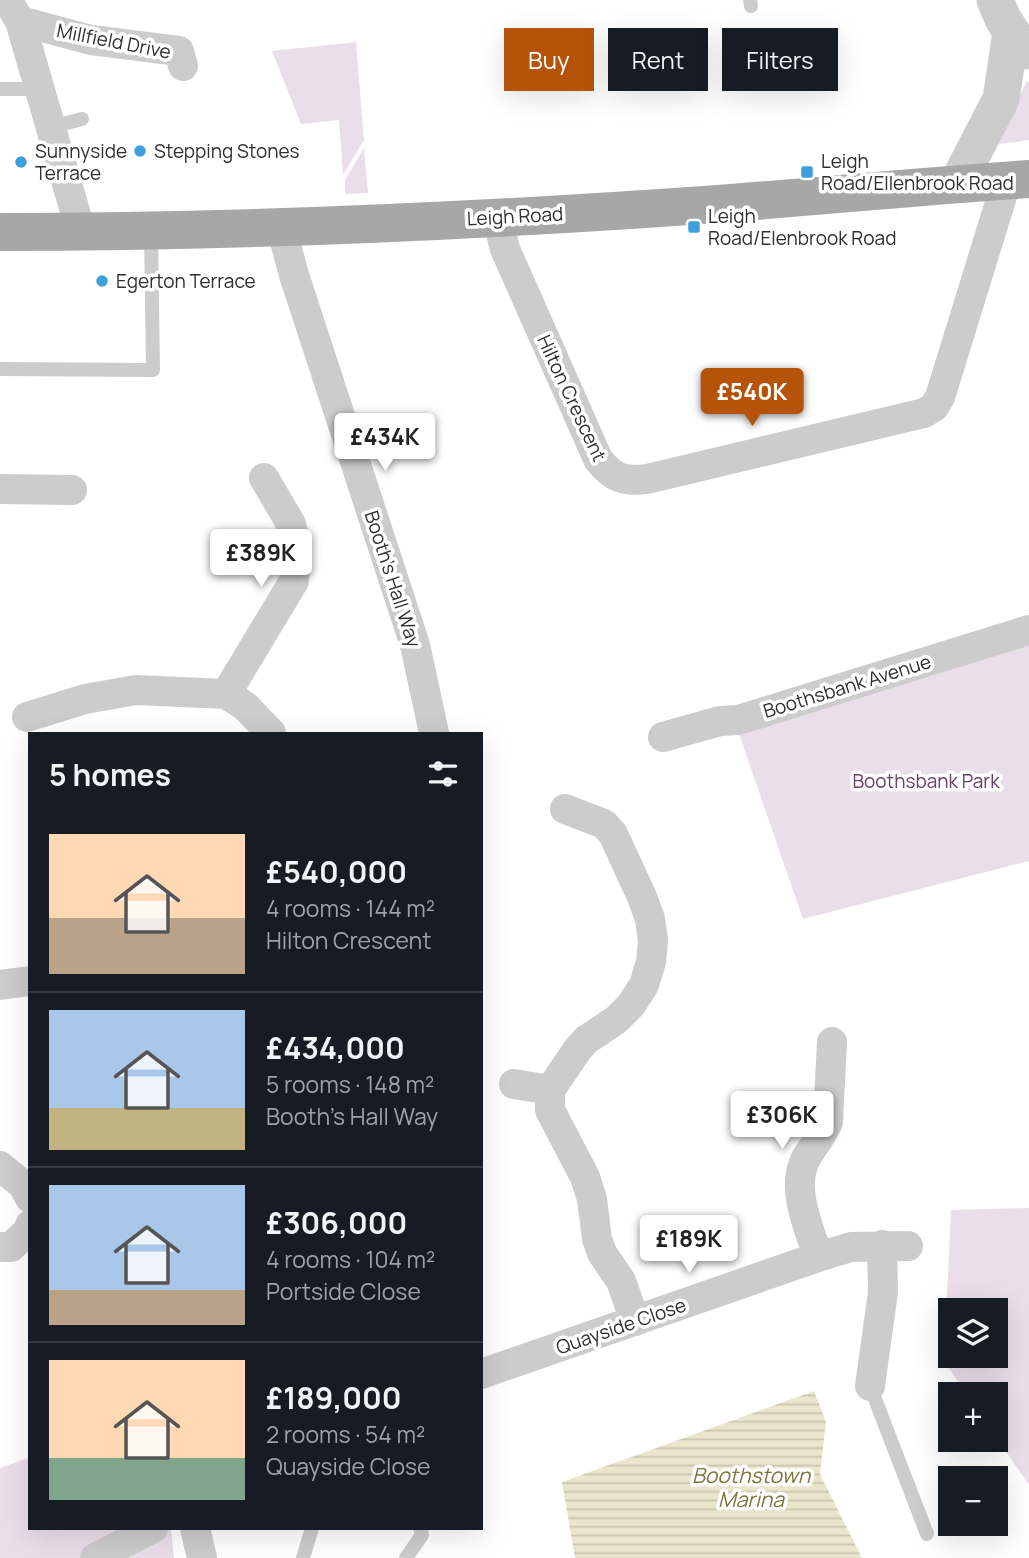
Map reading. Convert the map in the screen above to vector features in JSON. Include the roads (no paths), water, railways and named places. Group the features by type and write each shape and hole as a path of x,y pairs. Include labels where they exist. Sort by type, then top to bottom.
{"main road":[{"name":"Leigh Road","path":"0,232 151,230 497,217 719,204 1018,179"}],"street":[{"path":"957,184 1001,99 1020,45 995,0"},
{"path":"14,11 40,89 81,232"},
{"name":"Millfield Drive","path":"14,11 91,40 179,51 183,66"},
{"name":"Hilton Crescent","path":"497,217 505,249 598,459 617,478 631,481 924,413 934,407 940,397 1018,179"},
{"name":"Booth's Hall Way","path":"281,226 298,288 415,645 434,732"},
{"path":"226,694 294,581 297,547 291,524 264,478"},
{"path":"0,489 72,490"},
{"name":"Boothsbank Avenue","path":"663,737 720,721 738,720 1029,630"},
{"path":"27,717 86,699 136,690 226,694 245,706 270,732"},
{"path":"565,809 610,814 613,834 650,919 653,941 644,985 631,1005 616,1020 586,1040 550,1090 550,1110 585,1177 602,1253 621,1281 635,1321"},
{"path":"0,985 28,981"},
{"path":"818,1257 799,1193 800,1176 805,1160 823,1135 828,1122 820,1081 832,1042"},
{"path":"514,1084 550,1090"},
{"path":"0,1166 23,1185 28,1194"},
{"path":"0,1247 11,1247 28,1231"},
{"name":"Quayside Close","path":"483,1373 818,1257 851,1247 895,1246 883,1292 870,1386"},
{"path":"95,1558 149,1530"},
{"path":"195,1530 202,1558"}],"lane":[{"path":"0,89 40,89"},
{"path":"51,127 82,119"},
{"path":"0,369 153,370 151,230"},
{"path":"870,1386 927,1534"},
{"path":"303,1558 311,1530"},
{"path":"406,1558 422,1535 421,1530"}],"water":[{"name":"Boothstown Marina","path":"814,1391 826,1422 820,1474 862,1558 575,1558 562,1482"}],"place":[{"name":"Stepping Stones","path":"140,151"},
{"name":"Sunnyside Terrace","path":"21,162"},
{"name":"Leigh Road/Ellenbrook Road","path":"807,172"},
{"name":"Leigh Road/Elenbrook Road","path":"694,227"},
{"name":"Egerton Terrace","path":"102,281"}],"park label":[{"name":"Boothsbank Park","path":"926,781"}]}
